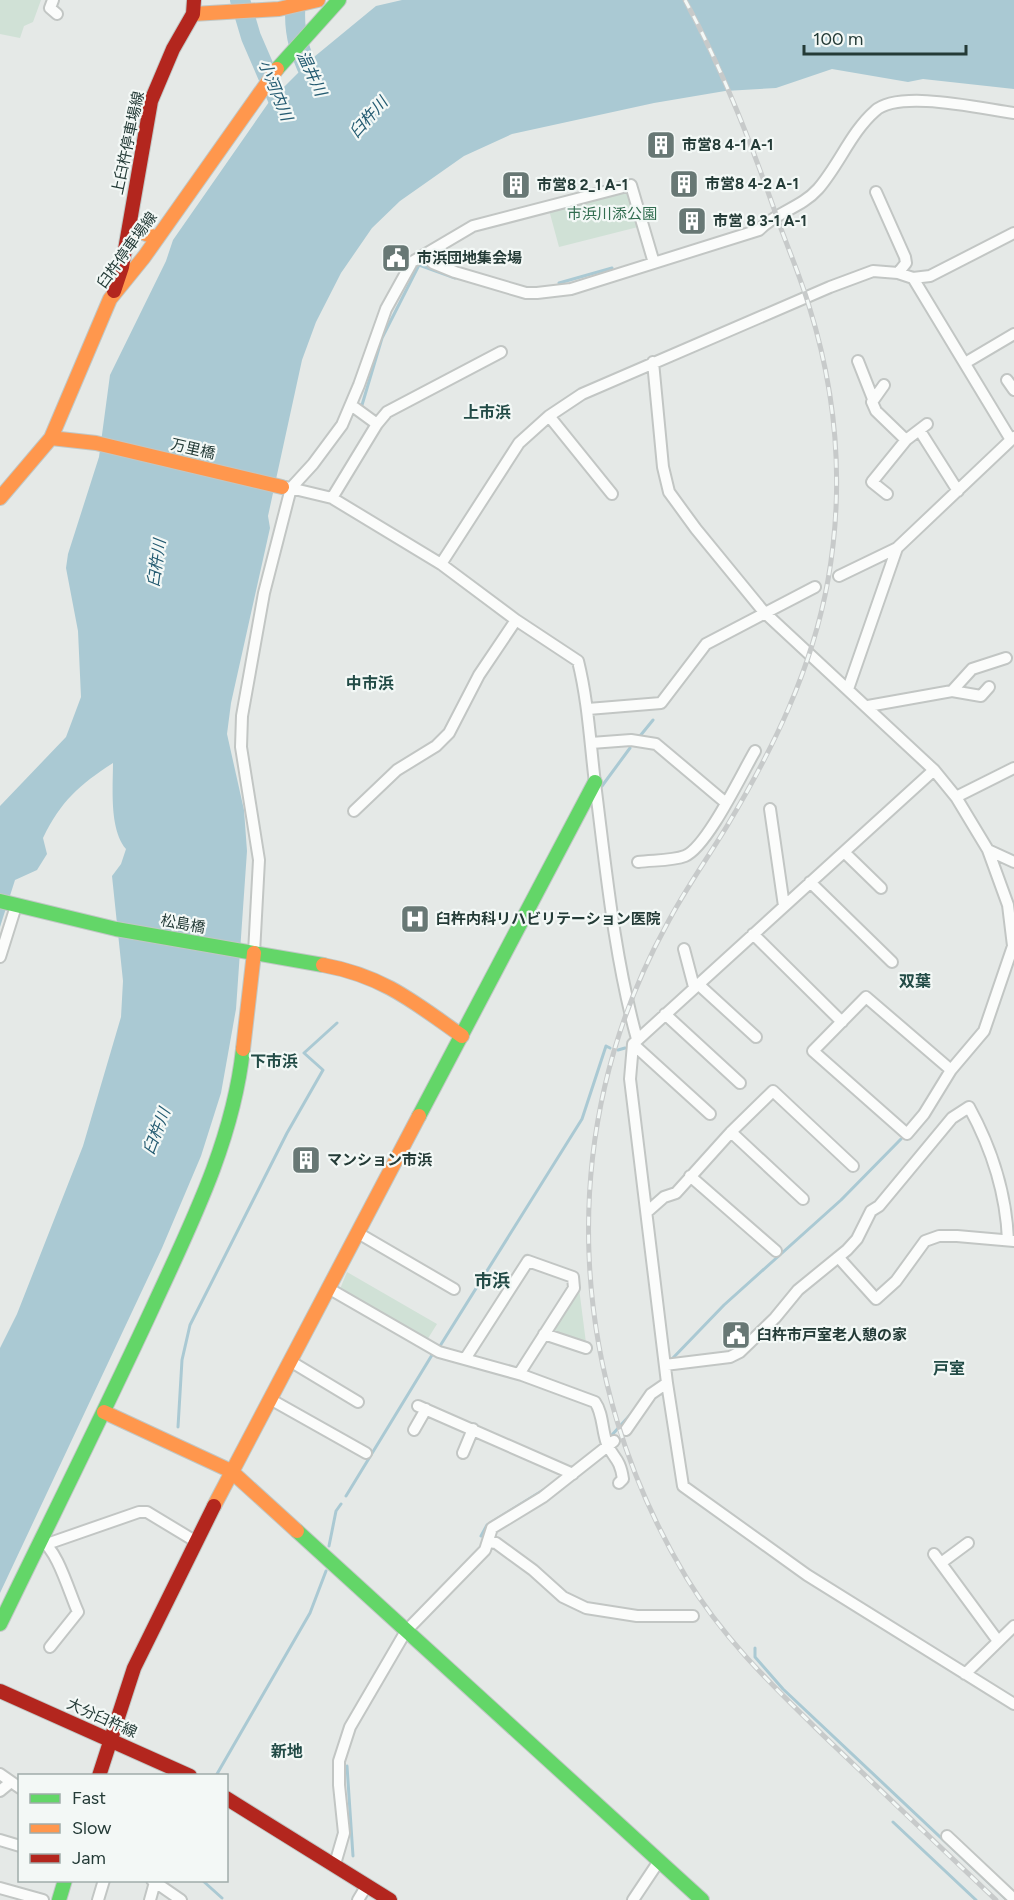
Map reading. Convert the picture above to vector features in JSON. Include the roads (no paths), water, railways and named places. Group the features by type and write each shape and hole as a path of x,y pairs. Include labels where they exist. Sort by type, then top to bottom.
{"street":[{"path":"53,0 50,8 57,14"},
{"name":"臼杵停車場線","path":"0,498 51,438 110,299 157,238 273,73 308,31 339,0"},
{"path":"194,7 234,13 279,9 311,2"},
{"name":"上臼杵停車場線","path":"110,299 122,267 151,101 194,7"},
{"path":"424,255 433,263 455,272 526,293 571,289 759,230 769,219 798,206 817,190 870,117 885,105 912,101 1014,113"},
{"path":"0,1624 44,1542 224,1143 239,1087 249,952 259,860 241,747 242,716 286,487 313,464 342,425 386,309 412,262 473,226 631,185 654,263"},
{"path":"876,192 905,257 906,263 898,273"},
{"path":"129,228 157,238"},
{"path":"441,564 519,444 549,416 582,394 653,362 873,271 898,273 913,278 930,276 1014,233"},
{"path":"839,576 897,548 1012,438 913,278"},
{"path":"965,363 1014,334"},
{"path":"332,498 377,424 387,412 501,352"},
{"path":"858,361 876,411 906,440"},
{"path":"653,362 663,467 669,492 764,612 868,706 934,770 956,797 988,850 1008,905 1012,945 984,1031 951,1070 924,1114 907,1134 813,1051 866,997 951,1070"},
{"path":"1007,380 1014,390"},
{"path":"873,399 884,385"},
{"path":"351,405 377,424"},
{"path":"549,416 612,494"},
{"path":"887,494 872,482 906,440 924,427 958,491"},
{"name":"万里橋","path":"51,438 96,443 286,487"},
{"path":"286,487 332,498 441,564 516,620 578,661 588,709 610,904 635,1041 630,1079 680,1478 687,1490 807,1575 1014,1704"},
{"path":"848,689 897,548"},
{"path":"588,709 661,703 706,644 815,587"},
{"path":"354,811 397,770 436,746 449,733 479,675 516,620"},
{"path":"952,691 972,669 1005,658"},
{"path":"868,706 952,691 981,696 989,687"},
{"path":"591,743 631,740 656,744 726,803"},
{"path":"638,862 685,856 697,847 726,803 755,751"},
{"path":"956,797 1014,768"},
{"path":"635,1041 934,770"},
{"path":"100,1774 134,1668 195,1541 595,782"},
{"path":"770,808 784,906"},
{"path":"988,850 1014,862"},
{"path":"844,852 881,888"},
{"path":"810,882 892,962"},
{"path":"0,957 9,904"},
{"name":"松島橋","path":"9,904 116,929 369,976 409,998 462,1036"},
{"path":"753,934 842,1022"},
{"path":"684,949 696,986 756,1037"},
{"path":"665,1014 740,1083"},
{"path":"635,1041 710,1114"},
{"path":"647,1212 664,1197 676,1193 731,1132 773,1091 853,1166"},
{"path":"665,1365 730,1357 740,1352 775,1318 798,1290 839,1258 857,1239 871,1211 886,1198 952,1118 969,1107 984,1134 1004,1192 1011,1241 957,1236 939,1236 925,1241 896,1281 876,1299 839,1258"},
{"path":"731,1132 803,1199"},
{"path":"690,1176 776,1251"},
{"path":"358,1233 454,1289"},
{"path":"465,1359 528,1261 573,1277 574,1288 519,1374"},
{"path":"328,1288 439,1352 519,1374 594,1402 621,1467 623,1479 619,1484"},
{"path":"544,1334 586,1348"},
{"path":"290,1361 358,1402"},
{"path":"626,1430 651,1395 667,1383"},
{"path":"270,1399 366,1453"},
{"path":"414,1430 422,1407 568,1472"},
{"path":"104,1412 231,1471 702,1900"},
{"path":"463,1453 473,1429"},
{"path":"335,1864 344,1833 338,1772 342,1752 350,1727 406,1631 485,1550 492,1528 543,1497 568,1472 611,1444"},
{"path":"44,1542 139,1512 147,1512 195,1541"},
{"path":"44,1542 78,1612 50,1647"},
{"path":"488,1542 496,1543 533,1570 563,1597 586,1608 637,1616 693,1616"},
{"path":"968,1543 938,1558 998,1641"},
{"path":"965,1674 1014,1626"},
{"name":"大分臼杵線","path":"0,1691 186,1774"},
{"path":"0,1774 15,1785"},
{"path":"0,1791 15,1785"},
{"path":"228,1799 390,1900"},
{"path":"947,1836 1014,1899"},
{"path":"0,1840 18,1845"},
{"path":"633,1900 659,1861"},
{"path":"59,1900 65,1882"},
{"path":"98,1900 104,1882"},
{"path":"150,1900 153,1882"},
{"path":"154,1882 181,1900"},
{"path":"358,1900 367,1885"},
{"path":"0,1888 42,1900"}],"water":[{"name":"臼杵川","path":"402,0 1014,0 1014,89 923,79 908,82 832,69 776,88 725,91 654,103 512,134 464,156 400,201 372,228 341,273 316,322 302,360 268,516 270,528 231,703 227,734 244,810 247,851 236,1009 221,1093 201,1156 162,1248 0,1593 0,1348 17,1314 83,1146 121,1017 123,981 112,876 121,864 126,849 114,820 113,763 72,795 57,814 43,838 47,854 37,870 15,880 0,927 0,806 66,737 81,697 78,631 66,568 68,554 99,457 110,375 166,261 173,240 269,102 314,57 376,6"}],"waterway":[{"name":"小河内川","path":"240,0 251,37 286,118"},
{"name":"温井川","path":"296,0 295,24 299,46 318,88"},
{"path":"362,405 382,338 419,265 455,278"},
{"path":"559,283 612,268"},
{"path":"640,736 653,720"},
{"path":"602,786 630,748"},
{"path":"178,1427 182,1360 190,1325 287,1133 323,1070 304,1053 337,1023"},
{"path":"440,1346 582,1119 606,1046 610,1048"},
{"path":"618,1050 625,1048"},
{"path":"671,1360 724,1305 841,1200 901,1139"},
{"path":"346,1496 432,1355"},
{"path":"611,1436 630,1415"},
{"path":"481,1536 487,1525 545,1489"},
{"path":"329,1546 336,1511 341,1504"},
{"path":"217,1774 310,1613 326,1571"},
{"path":"755,1648 755,1657 783,1689 1007,1900"},
{"path":"347,1766 353,1856"},
{"path":"893,1822 976,1900"},
{"path":"204,1882 222,1898"}],"railway":[{"path":"685,0 737,111 809,306 819,340 832,408 836,511 833,546 821,613 812,646 789,708 760,768 666,926 630,1005 605,1087 591,1170 589,1254 598,1338 617,1420 646,1500 686,1577 701,1600 769,1682 996,1900"}],"place":[{"name":"市営8 4-1 A-1","path":"661,145"},
{"name":"市営8 4-2 A-1","path":"684,184"},
{"name":"市営8 2_1 A-1","path":"516,185"},
{"name":"市営 8 3-1 A-1","path":"692,221"},
{"name":"市浜団地集会場","path":"396,258"},
{"name":"臼杵内科リハビリテーション医院","path":"415,919"},
{"name":"マンション市浜","path":"306,1160"},
{"name":"臼杵市戸室老人憩の家","path":"736,1335"}],"district":[{"name":"上市浜","path":"487,412"},
{"name":"中市浜","path":"370,683"},
{"name":"双葉","path":"915,981"},
{"name":"下市浜","path":"274,1061"},
{"name":"市浜","path":"492,1281"},
{"name":"戸室","path":"949,1368"},
{"name":"新地","path":"287,1751"}],"park label":[{"name":"市浜川添公園","path":"612,214"}]}
